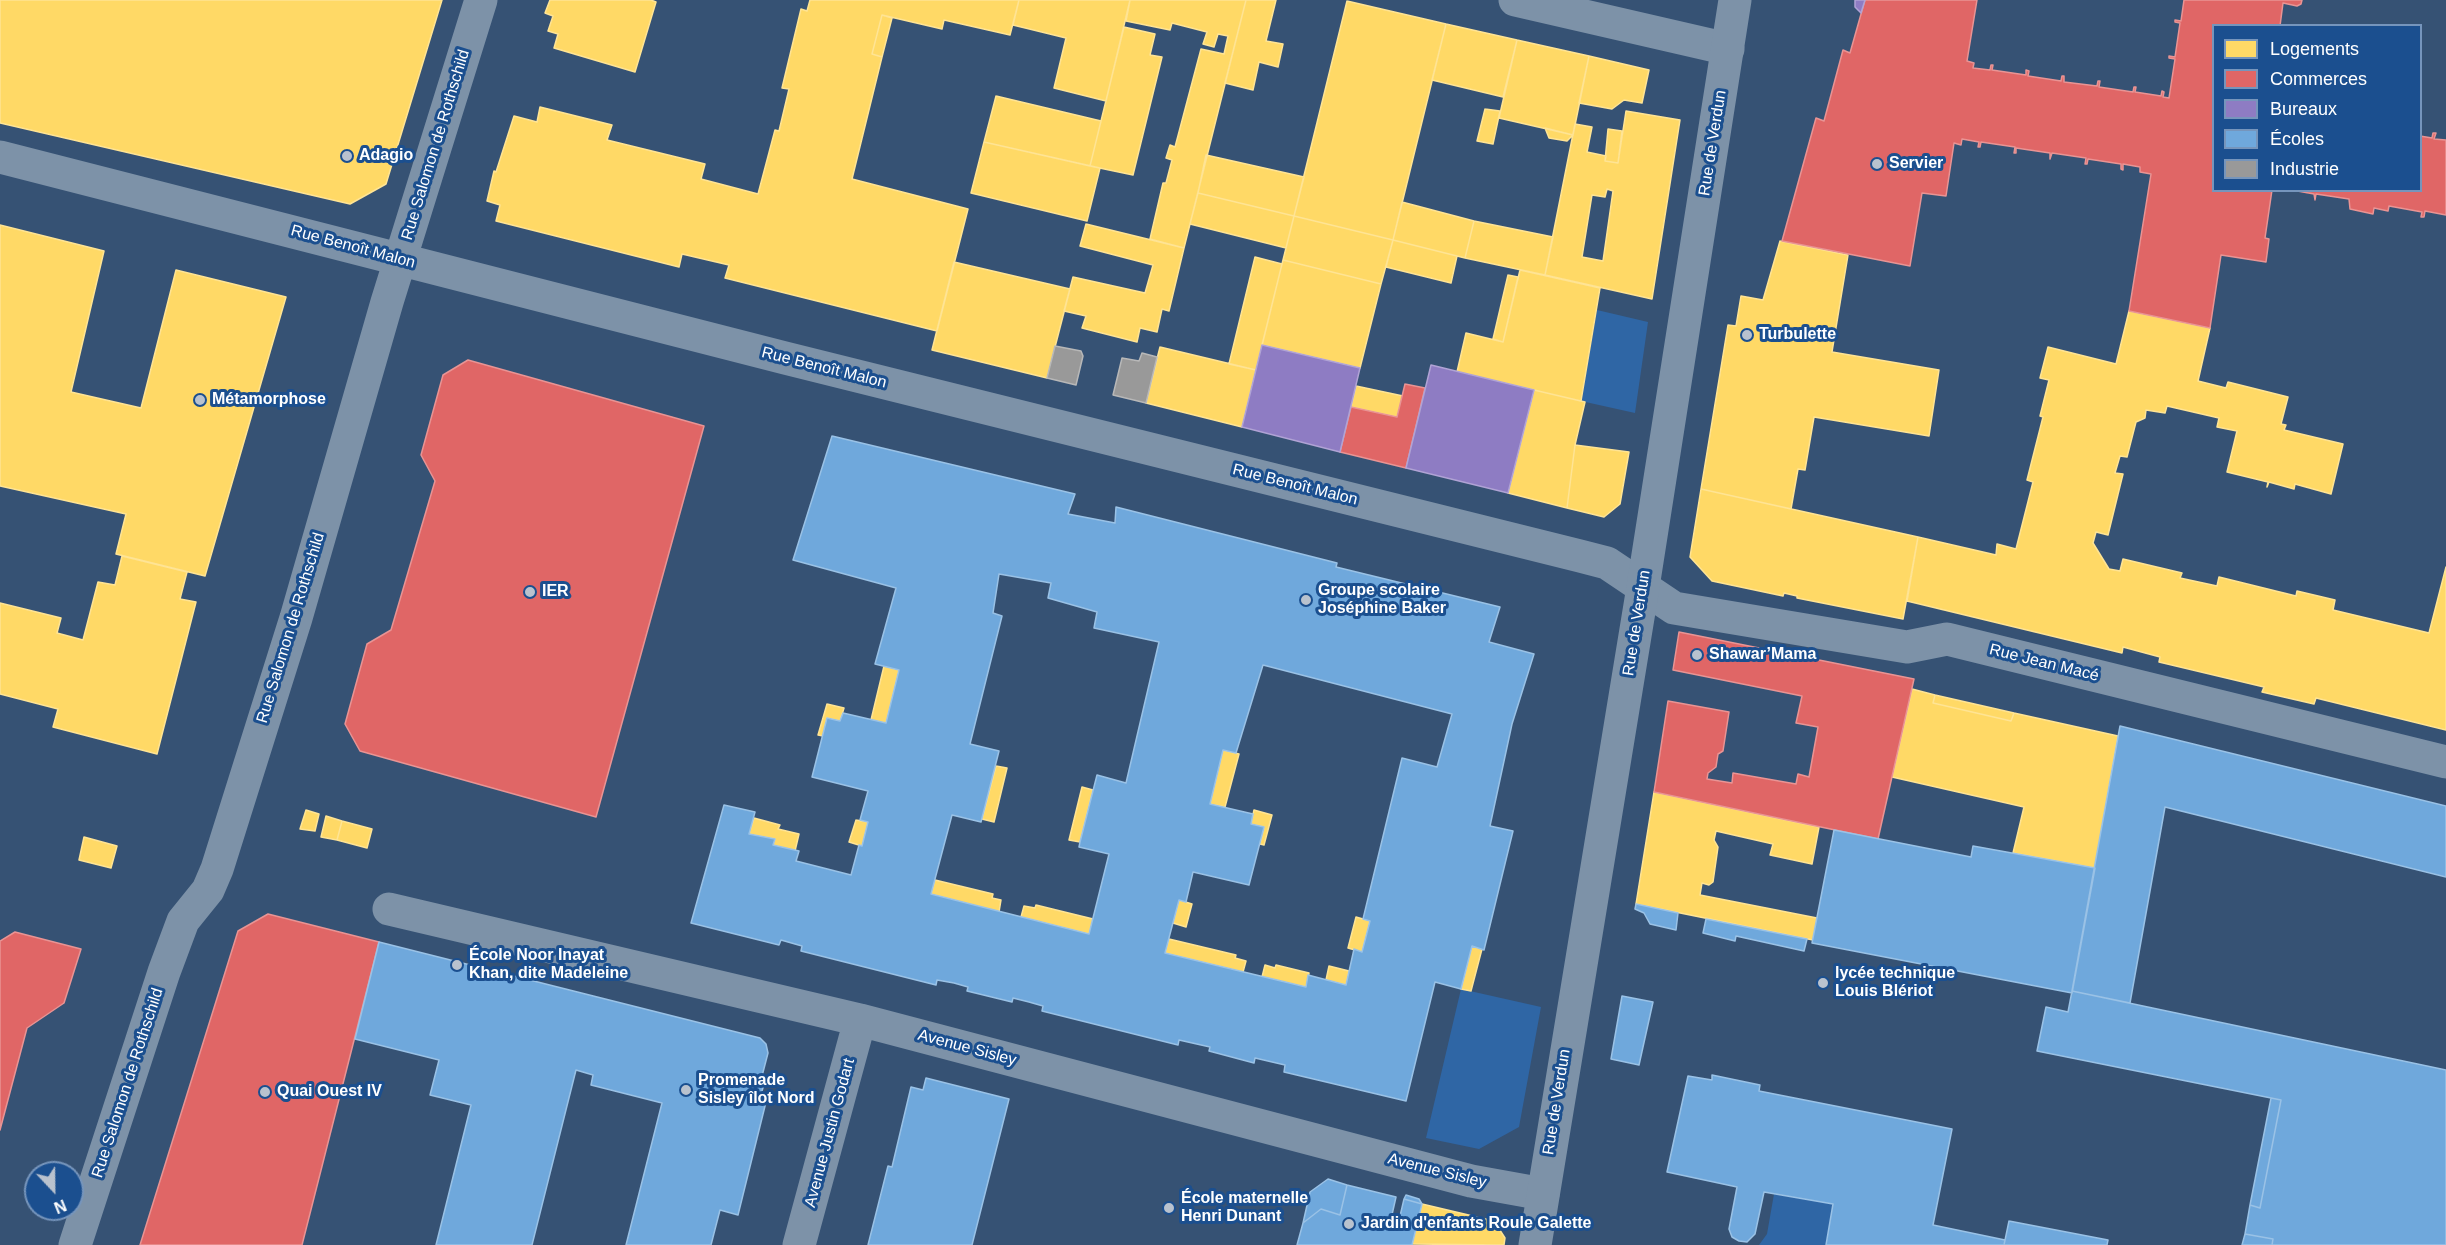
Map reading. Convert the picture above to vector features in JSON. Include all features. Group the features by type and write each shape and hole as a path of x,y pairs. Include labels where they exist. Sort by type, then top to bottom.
{"street":[{"name":"Rue Salomon de Rothschild","path":"75,1245 164,972 183,921 208,890 217,869 296,618 400,259 481,0"},
{"path":"1515,0 1728,49"},
{"name":"Rue de Verdun","path":"1535,1245 1643,587 1735,0"},
{"name":"Rue Benoît Malon","path":"0,157 784,358 1607,563 1643,587"},
{"name":"Rue Jean Macé","path":"1643,587 1674,608 1907,647 1947,639 2446,762"},
{"name":"Avenue Sisley","path":"389,909 860,1020 1471,1181 1543,1194"},
{"name":"Avenue Justin Godart","path":"799,1245 860,1020"}],"shaded area":[{"path":"1597,310 1648,322 1635,413 1581,401"},
{"path":"1461,989 1541,1007 1519,1127 1479,1149 1426,1138"},
{"path":"1774,1194 1833,1204 1826,1245 1759,1245 1767,1234"}],"building: Logements":[{"path":"0,0 442,0 386,184 350,204 0,123"},
{"path":"550,0 651,0 656,2 635,72 554,48 558,34 548,31 553,16 545,13"},
{"path":"810,0 1019,0 1010,35 944,20 942,29 882,15 872,54 882,57 852,179 968,209 937,331 725,278 729,265 682,254 679,267 496,221 500,205 487,201 494,171 496,172 514,116 537,122 540,107 612,125 607,140 705,164 701,179 758,194 775,130 779,131 789,89 782,88 801,9 807,11"},
{"path":"1019,0 1130,0 1106,101 1054,88 1066,38 1013,25"},
{"path":"1130,0 1246,0 1184,248 1150,239 1163,183 1166,183 1172,160 1166,158 1170,145 1175,147 1201,49 1224,54 1228,36 1218,34 1214,47 1203,44 1207,32 1172,23 1170,30 1126,21"},
{"path":"1246,0 1276,0 1266,41 1283,44 1278,67 1259,62 1253,90 1225,83"},
{"path":"1347,1 1446,24 1393,240 1294,216"},
{"path":"882,15 892,18 882,57 872,54"},
{"path":"1446,24 1517,40 1503,97 1432,80"},
{"path":"1124,27 1155,34 1150,55 1162,57 1133,175 1090,166"},
{"path":"1517,40 1589,56 1573,135 1499,118"},
{"path":"1589,56 1649,70 1642,103 1624,100 1612,109 1579,103"},
{"path":"996,96 1101,121 1090,166 984,142"},
{"path":"1485,109 1500,111 1493,144 1477,141"},
{"path":"1626,111 1680,120 1652,299 1545,275 1575,124 1592,127 1587,152 1606,156 1605,161 1618,163","holes":["1607,189 1613,191 1603,261 1582,257 1592,195 1605,197"]},
{"path":"1545,128 1573,135 1567,141 1549,138"},
{"path":"1608,129 1622,131 1618,163 1605,161"},
{"path":"984,142 1100,168 1087,221 971,193"},
{"path":"1206,155 1304,177 1294,216 1198,193"},
{"path":"1198,193 1294,216 1286,248 1190,224"},
{"path":"1402,202 1474,221 1465,258 1393,240"},
{"path":"1294,216 1393,240 1381,284 1283,260"},
{"path":"1474,221 1553,237 1545,275 1465,258"},
{"path":"1086,224 1184,248 1169,311 1162,309 1157,332 1140,328 1137,342 1082,328 1086,316 1064,311 1073,277 1145,293 1153,265 1080,246"},
{"name":"Métamorphose","path":"0,225 104,251 71,392 141,408 176,270 286,297 205,576 116,554 126,514 0,486"},
{"path":"1393,240 1457,256 1451,283 1386,267"},
{"path":"1780,241 1848,255 1832,352 1939,370 1929,436 1814,417 1805,470 1798,469 1791,509 1701,489 1728,325 1736,326 1741,296 1763,300"},
{"path":"1255,257 1282,264 1256,370 1229,364"},
{"path":"1283,260 1381,284 1360,368 1262,345"},
{"path":"954,262 1070,289 1047,378 932,350"},
{"path":"1520,270 1600,288 1581,401 1457,372 1466,333 1503,342"},
{"path":"1508,275 1518,277 1503,342 1493,339"},
{"path":"2129,311 2210,328 2198,381 2226,388 2228,382 2288,397 2281,424 2286,425 2284,430 2343,444 2331,494 2295,484 2294,489 2269,482 2267,487 2268,482 2227,472 2237,431 2217,427 2219,418 2167,406 2165,413 2146,410 2145,418 2136,422 2127,457 2120,456 2115,473 2123,474 2108,535 2096,532 2093,543 2109,569 2120,571 2123,559 2182,573 2180,578 2217,586 2219,577 2296,596 2297,591 2335,600 2333,610 2429,633 2446,567 2446,730 2316,698 2314,704 2262,692 2264,687 2159,662 2160,657 2123,647 2122,653 1907,601 1918,537 1996,555 1997,544 2016,549 2033,482 2027,480 2043,417 2040,416 2049,380 2040,378 2048,347 2116,364"},
{"path":"1160,347 1256,370 1242,427 1146,403"},
{"path":"1356,386 1403,396 1397,417 1351,407"},
{"path":"1534,390 1585,402 1575,445 1567,508 1508,493"},
{"path":"1575,445 1629,452 1620,504 1604,517 1567,508"},
{"path":"1701,489 1918,537 1903,619 1797,598 1797,596 1784,593 1783,596 1712,581 1690,557"},
{"path":"122,556 187,572 180,599 196,602 157,754 53,727 58,709 0,694 0,603 61,618 57,633 83,640 98,582 115,585"},
{"path":"884,666 899,670 886,723 871,720"},
{"path":"1912,689 1935,695 1933,703 2011,721 2014,713 2118,736 2095,868 2013,853 2024,807 1892,777"},
{"path":"1935,695 2014,713 2011,721 1933,703"},
{"path":"827,704 844,708 840,721 827,718 823,736 818,735"},
{"path":"1223,750 1239,754 1225,807 1210,804"},
{"path":"996,766 1007,768 994,822 982,819"},
{"path":"1082,787 1093,790 1080,842 1069,840"},
{"path":"1654,792 1819,827 1812,864 1770,855 1773,844 1716,831 1714,840 1718,847 1713,882 1709,885 1702,883 1700,895 1817,918 1813,940 1636,904"},
{"path":"306,810 319,814 315,831 300,829"},
{"path":"1254,810 1272,815 1264,845 1260,844 1264,827 1251,824"},
{"path":"326,816 342,821 337,840 321,837"},
{"path":"754,818 780,825 778,829 799,834 795,851 773,845 775,839 749,834"},
{"path":"856,820 868,822 862,846 849,842"},
{"path":"342,821 372,829 367,848 337,840"},
{"path":"84,837 117,846 111,868 79,860"},
{"path":"935,880 993,894 992,898 1001,900 999,912 931,894"},
{"path":"1179,900 1192,904 1186,927 1173,923"},
{"path":"1036,905 1093,919 1089,934 1021,917 1024,906 1035,908"},
{"path":"1356,917 1370,921 1362,952 1348,948"},
{"path":"1169,939 1236,955 1235,958 1246,961 1243,972 1165,953"},
{"path":"1472,946 1482,949 1471,991 1461,989"},
{"path":"1265,965 1275,968 1276,965 1309,973 1306,987 1262,977"},
{"path":"1329,966 1349,971 1346,985 1326,980"},
{"path":"1422,1204 1494,1221 1505,1238 1504,1245 1412,1244"}],"building: Commerces":[{"name":"Servier","path":"1865,0 1977,0 1967,61 1974,63 1973,68 1990,70 1993,65 1992,70 2026,75 2026,70 2029,71 2028,76 2061,81 2064,76 2064,82 2097,86 2100,81 2099,87 2133,92 2136,87 2135,92 2161,96 2162,91 2164,92 2163,97 2169,98 2175,59 2169,56 2175,57 2180,23 2175,20 2181,21 2184,0 2302,0 2297,6 2283,3 2280,24 2212,24 2212,192 2272,192 2265,238 2269,239 2266,262 2221,255 2210,328 2129,311 2151,174 2140,172 2140,167 2123,164 2123,170 2121,164 2088,159 2085,164 2086,158 2052,153 2050,159 2050,153 2016,148 2016,153 2014,153 2015,147 1981,142 1978,147 1979,142 1962,139 1961,145 1954,143 1946,196 1922,193 1910,266 1782,241 1816,118 1824,121 1843,50 1850,53"},
{"path":"2433,133 2436,133 2434,139 2446,140 2446,215 2425,211 2424,217 2421,217 2422,212 2389,206 2388,211 2374,208 2373,214 2350,209 2349,199 2316,194 2315,200 2314,194 2303,192 2422,192 2422,136 2432,138"},
{"name":"IER","path":"468,360 704,426 596,817 360,751 345,724 367,644 391,630 435,481 421,455 443,375"},
{"path":"1405,384 1425,388 1406,468 1340,452 1351,407 1397,417"},
{"path":"1679,632 1914,679 1878,839 1654,792 1668,701 1729,712 1723,751 1718,754 1716,767 1708,773 1707,779 1732,783 1733,773 1796,784 1798,774 1809,777 1818,727 1796,723 1802,696 1673,670"},
{"name":"Quai Ouest IV","path":"268,914 379,942 302,1245 140,1245 238,931"},
{"path":"15,932 81,949 64,1003 27,1028 0,1130 0,941"}],"building: Bureaux":[{"path":"1855,0 1865,0 1861,13 1855,7"},
{"path":"1262,345 1360,368 1340,452 1242,427"},
{"path":"1431,365 1534,390 1508,493 1406,468"}],"building: Écoles":[{"path":"832,436 1075,494 1068,514 1115,523 1116,507 1337,563 1336,567 1500,607 1489,642 1534,654 1512,724 1490,826 1513,831 1484,950 1472,946 1461,989 1435,982 1406,1101 1284,1072 1285,1065 1255,1058 1254,1063 1209,1051 1210,1047 1179,1040 1178,1045 1042,1011 1043,1006 1029,1002 1013,998 1012,1002 967,991 968,987 954,983 937,980 936,985 801,951 802,946 781,940 779,945 691,923 724,805 755,812 749,834 775,839 773,845 799,851 796,861 851,875 859,845 862,846 868,822 860,820 868,791 812,777 827,718 840,721 843,713 886,723 899,670 875,664 896,588 793,560","holes":["999,574 1051,583 1048,598 1097,612 1094,628 1159,642 1126,783 1097,775 1080,842 1079,847 1109,854 1089,934 931,894 952,815 981,822 999,751 970,744 1002,616 993,613","1263,665 1452,714 1437,767 1402,758 1363,919 1370,921 1362,952 1354,949 1346,985 1308,975 1306,987 1165,953 1179,900 1186,902 1193,872 1249,885 1264,827 1251,824 1253,814 1210,804 1223,750 1236,753"]},
{"path":"2120,726 2446,806 2446,877 2165,807 2130,1003 2072,991"},
{"path":"1834,830 1971,857 1973,846 2095,868 2072,993 1812,943"},
{"path":"1636,904 1678,913 1676,930 1650,924 1644,913 1635,909"},
{"path":"1706,919 1807,939 1804,951 1736,936 1735,941 1703,933"},
{"name":"Promenade Sisley îlot Nord","path":"379,942 760,1038 766,1044 768,1053 761,1080 765,1081 759,1101 766,1102 738,1215 720,1210 711,1245 626,1245 662,1103 591,1085 593,1075 576,1070 532,1245 436,1245 471,1105 430,1095 439,1060 355,1039"},
{"path":"2072,991 2446,1070 2446,1245 2272,1245 2273,1239 2245,1234 2250,1205 2260,1208 2281,1100 2037,1051 2046,1007 2068,1012"},
{"path":"1622,996 1653,1002 1639,1065 1611,1059"},
{"path":"1712,1075 1760,1085 1759,1091 1952,1129 1933,1225 2005,1240 2004,1245 1826,1245 1833,1204 1764,1192 1755,1234 1747,1242 1732,1237 1729,1229 1737,1187 1667,1172 1688,1076 1712,1080"},
{"path":"926,1078 1009,1099 972,1245 868,1245 888,1166 892,1167 911,1087 923,1090"},
{"path":"2271,1098 2281,1100 2260,1208 2250,1205"},
{"path":"1328,1179 1347,1185 1340,1215 1321,1209 1303,1223 1310,1192"},
{"name":"Jardin d'enfants Roule Galette","path":"1347,1185 1396,1197 1389,1228 1397,1229 1404,1199 1422,1204 1412,1245 1297,1245 1303,1223 1321,1209 1340,1215"},
{"path":"1406,1195 1419,1199 1422,1204 1404,1199"},
{"path":"2009,1221 2108,1240 2107,1245 2004,1245"},
{"path":"2245,1234 2273,1239 2272,1245 2242,1245"}],"building: Industrie":[{"path":"1055,346 1081,351 1083,356 1076,385 1047,378"},
{"path":"1142,353 1157,357 1146,403 1113,395 1122,358 1139,361"}],"place":[{"name":"Adagio","path":"347,156"},
{"name":"Servier","path":"1877,164"},
{"name":"Turbulette","path":"1747,335"},
{"name":"Métamorphose","path":"200,400"},
{"name":"IER","path":"530,592"},
{"name":"Groupe scolaire Joséphine Baker","path":"1306,600"},
{"name":"Shawar’Mama","path":"1697,655"},
{"name":"École Noor Inayat Khan, dite Madeleine","path":"457,965"},
{"name":"lycée technique Louis Blériot","path":"1823,983"},
{"name":"Promenade Sisley îlot Nord","path":"686,1090"},
{"name":"Quai Ouest IV","path":"265,1092"},
{"name":"École maternelle Henri Dunant","path":"1169,1208"},
{"name":"Jardin d'enfants Roule Galette","path":"1349,1224"}]}
